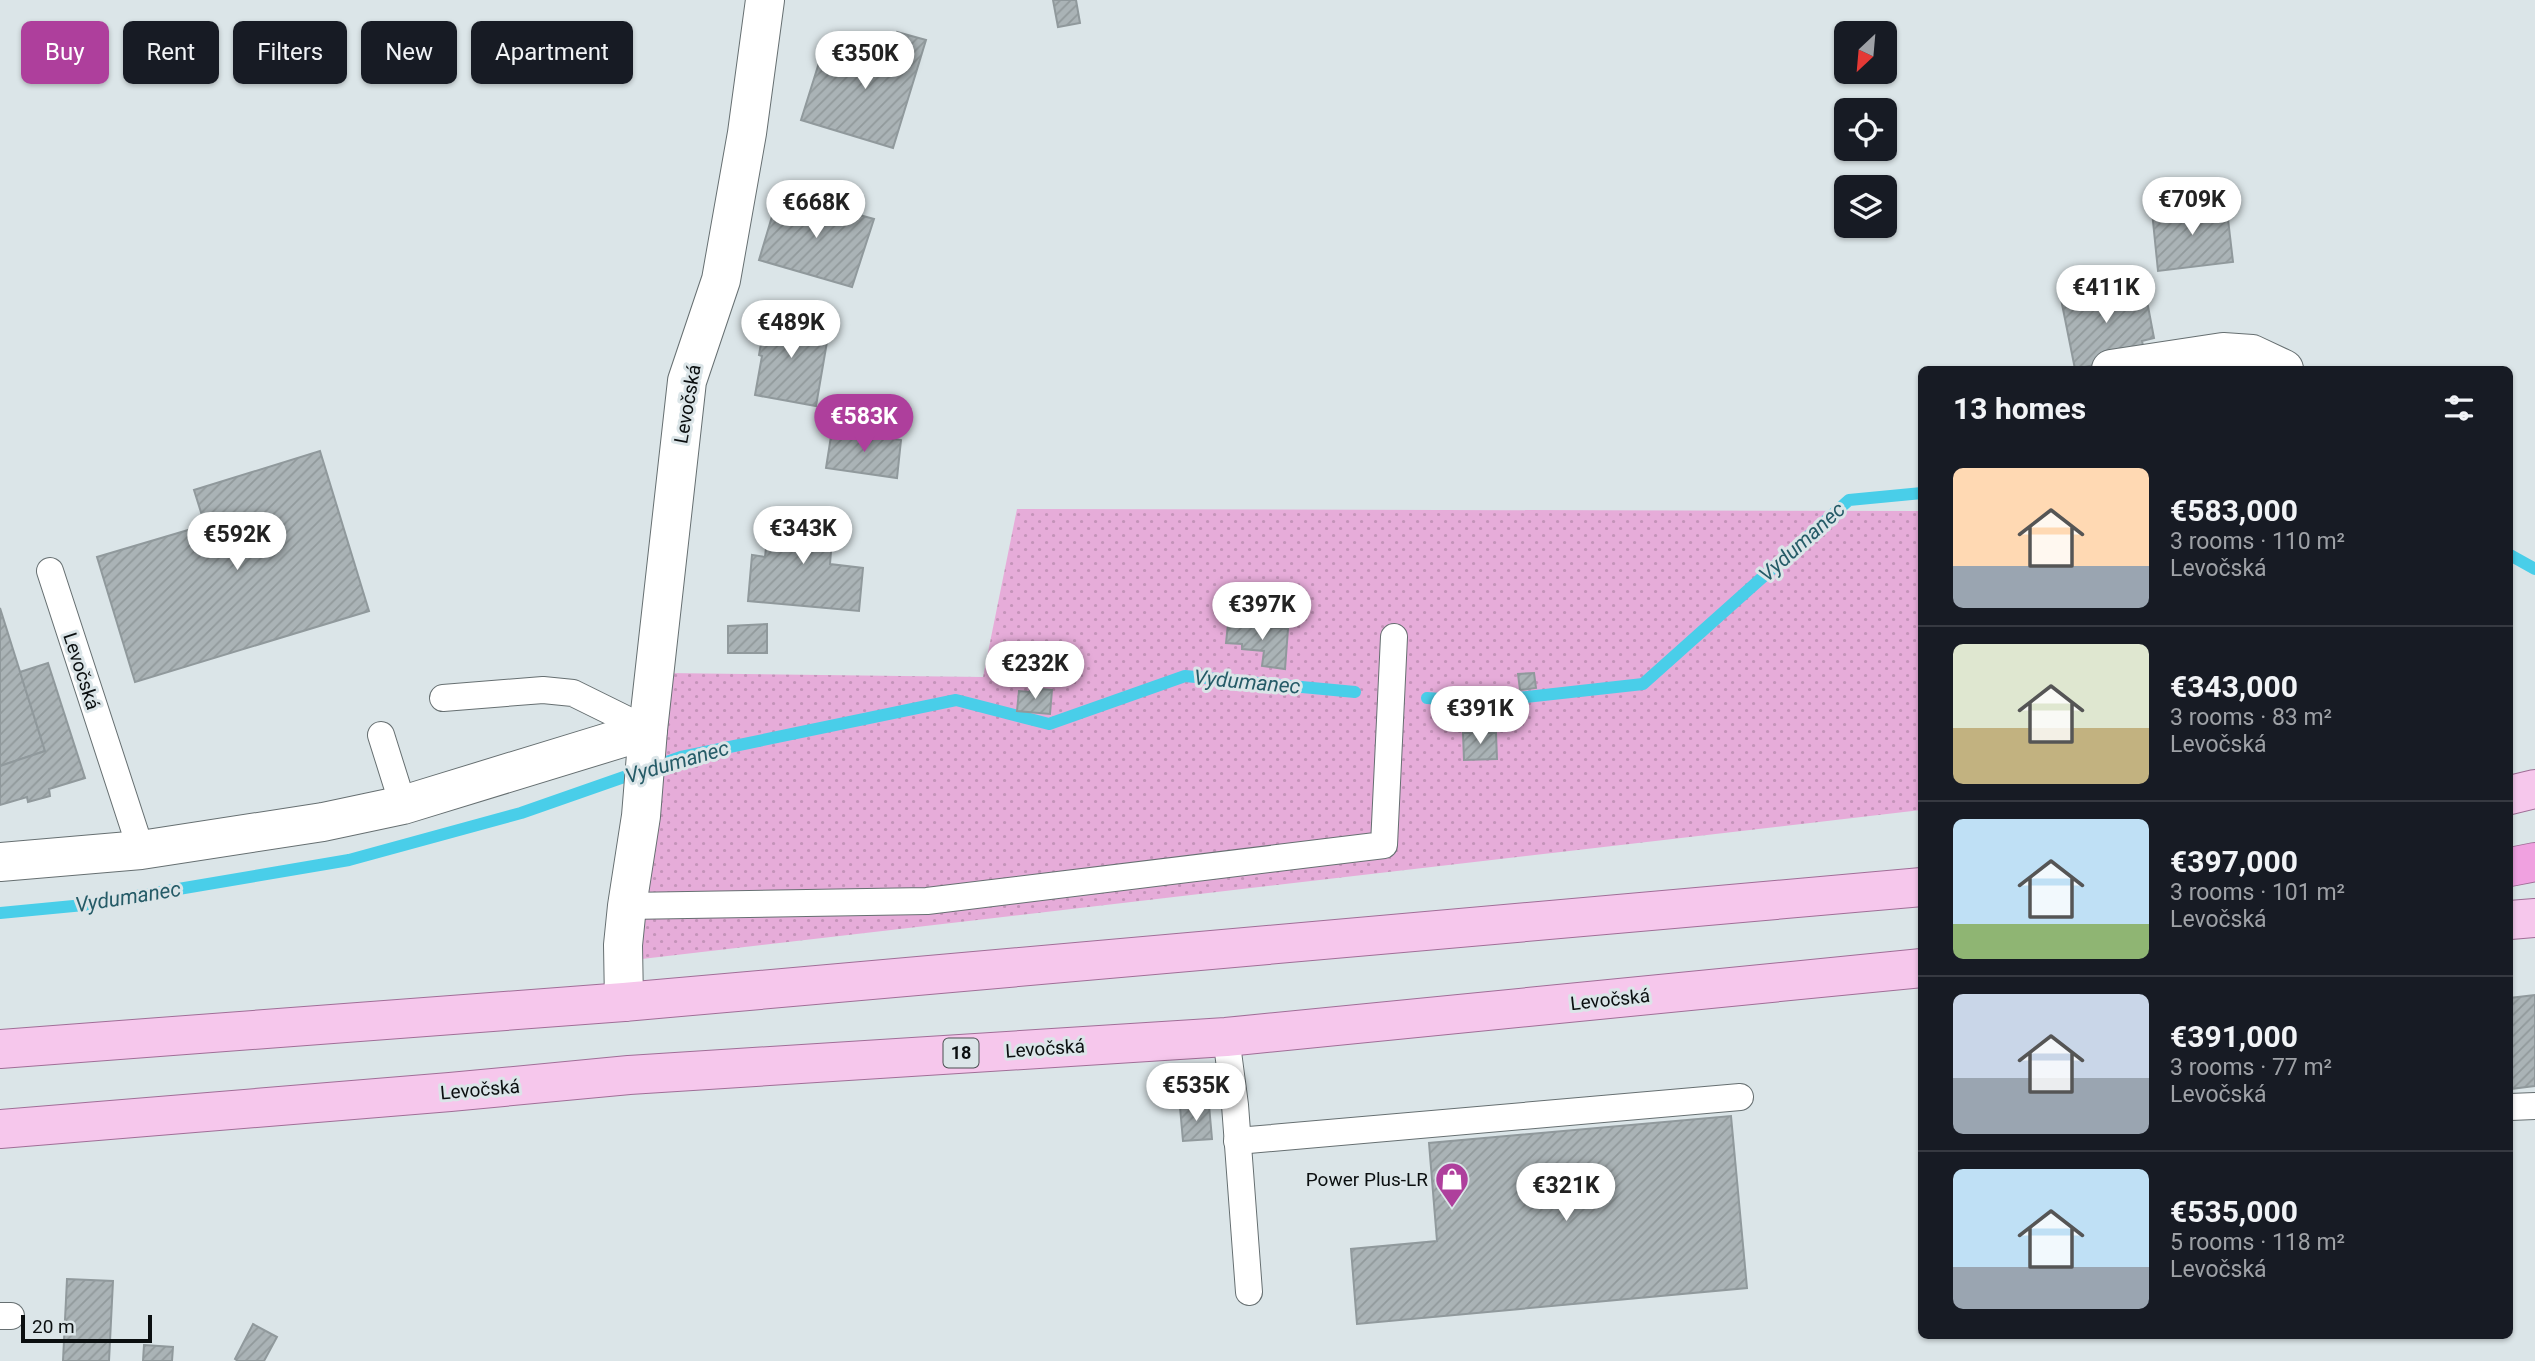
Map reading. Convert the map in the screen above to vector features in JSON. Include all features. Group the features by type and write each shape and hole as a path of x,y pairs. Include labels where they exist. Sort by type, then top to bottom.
{"highway":[{"path":"2513,866 2535,862"}],"main road":[{"path":"2513,794 2535,789"},
{"path":"0,1049 624,1002 1918,887"},
{"path":"2513,920 2535,918"},
{"name":"Levočská","path":"0,1129 437,1093 629,1074 1226,1037 1918,968"}],"street":[{"name":"Levočská","path":"624,1002 623,945 641,816 687,381 721,280 747,133 765,0"},
{"path":"2131,366 2223,352 2252,355 2277,366"},
{"path":"0,862 141,849 323,822 402,805 648,738"}],"lane":[{"name":"Levočská","path":"50,572 141,849"},
{"path":"627,906 927,901 1384,845 1394,637"},
{"path":"443,698 543,690 573,693 648,738"},
{"path":"381,735 402,805"},
{"path":"1226,1037 1250,1292"},
{"path":"1237,1141 1740,1097"},
{"path":"2513,1107 2535,1106"}],"shaded area":[{"path":"1017,509 1918,511 1918,810 616,962 666,673 983,677"}],"building":[{"path":"1053,0 1076,0 1080,23 1058,27"},
{"path":"897,32 926,40 893,148 801,120 823,50 851,58 855,45 882,53 878,68 885,70"},
{"path":"779,193 874,219 852,287 759,260"},
{"path":"2226,202 2233,262 2158,271 2152,211"},
{"path":"2127,281 2132,304 2147,301 2154,338 2142,341 2145,355 2090,366 2074,366 2060,294"},
{"path":"774,309 811,316 808,332 828,336 816,406 755,395 762,356 759,355 762,338 769,339"},
{"path":"832,430 901,440 897,478 826,468"},
{"path":"320,451 369,611 135,682 97,557 205,525 194,490"},
{"path":"770,510 834,515 830,564 863,568 859,611 748,601 752,555 765,557"},
{"path":"0,608 45,751 0,766"},
{"path":"767,624 767,653 728,653 728,626"},
{"path":"1228,624 1288,629 1285,669 1262,666 1264,651 1242,649 1242,644 1226,643"},
{"path":"48,663 85,778 49,789 50,796 28,802 27,797 0,805 0,766 45,751 20,672"},
{"path":"1534,673 1536,688 1520,690 1518,674"},
{"path":"1030,688 1052,690 1050,714 1017,711 1019,691 1030,692"},
{"path":"1463,733 1496,733 1497,759 1464,760"},
{"path":"2535,995 2535,1086 2513,1089 2513,998"},
{"path":"1209,1105 1212,1139 1183,1141 1180,1107"},
{"path":"1731,1116 1747,1288 1357,1324 1351,1249 1437,1241 1429,1143"},
{"path":"67,1279 113,1281 109,1361 63,1361"},
{"path":"253,1324 277,1337 264,1361 238,1361 235,1359"},
{"path":"144,1345 173,1347 172,1361 143,1361"}],"waterway":[{"name":"Vydumanec","path":"1427,698 1482,702 1643,684 1849,500 1918,493"},
{"name":"Vydumanec","path":"2513,557 2535,569"},
{"name":"Vydumanec","path":"0,913 84,905 349,860 521,813 681,757 956,700 1049,724 1185,676 1355,692"}],"place":[{"name":"Power Plus-LR","path":"1452,1209"}]}
